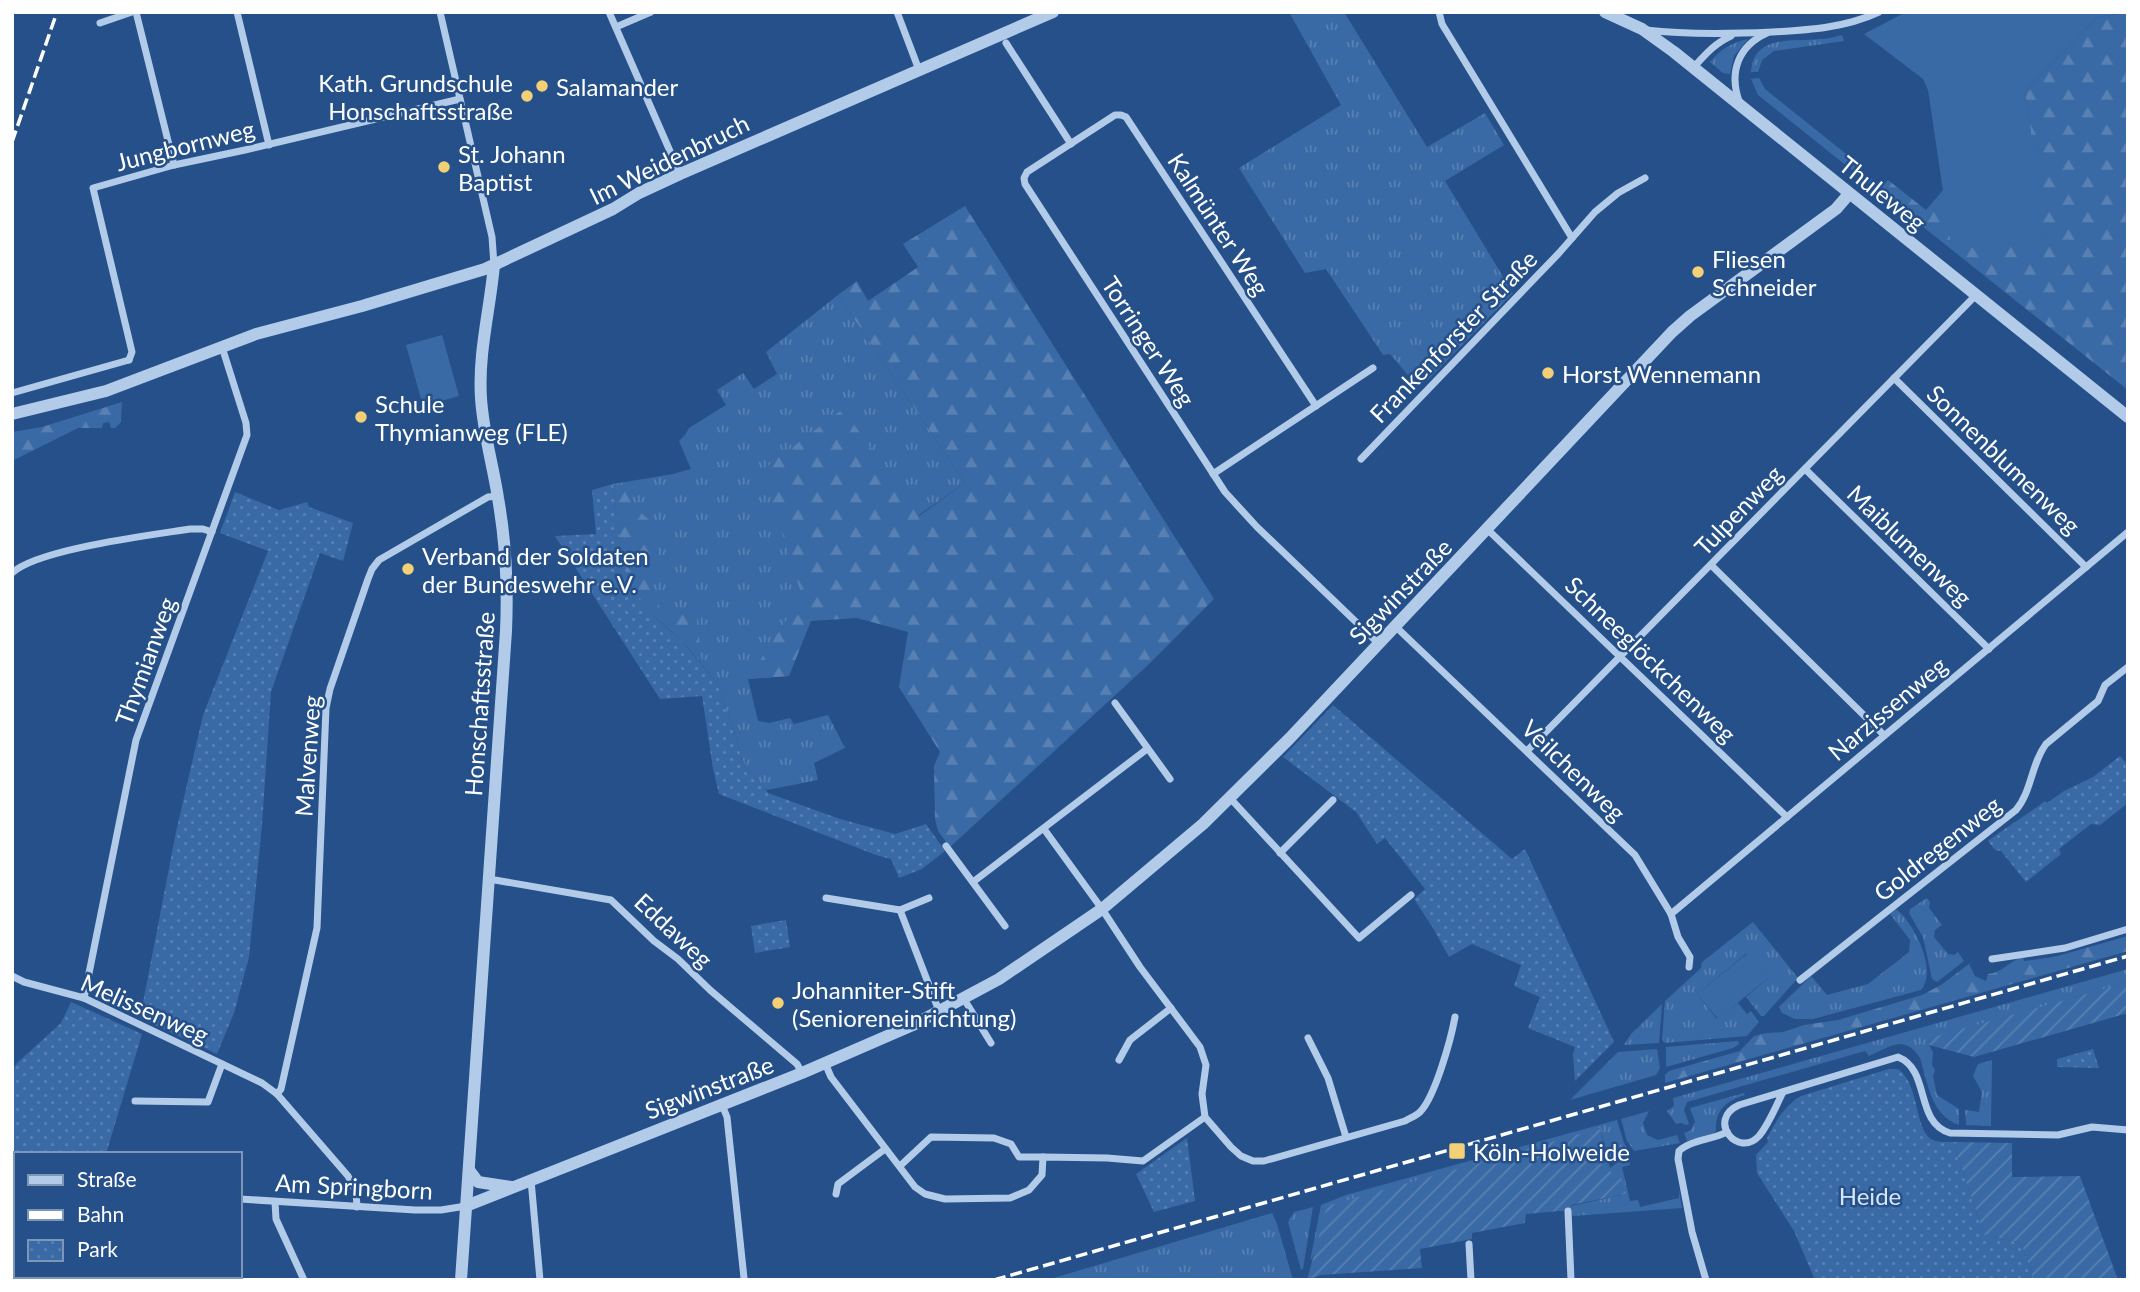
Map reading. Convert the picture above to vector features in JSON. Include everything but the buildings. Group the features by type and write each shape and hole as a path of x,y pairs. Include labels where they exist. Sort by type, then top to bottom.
{"street":[{"path":"100,23 134,12 174,165"},
{"path":"237,12 269,145"},
{"name":"Honschaftsstraße","path":"440,12 492,237 494,265 480,378 484,430 498,496 506,554 507,619 461,1280"},
{"path":"609,12 680,174"},
{"path":"616,27 651,12"},
{"path":"897,12 919,70"},
{"name":"Im Weidenbruch","path":"13,390 134,370 456,279 494,265 680,174 1053,12"},
{"path":"1439,12 1442,24 1572,238"},
{"name":"Thuleweg","path":"1605,12 1642,29 1693,68 2128,417"},
{"path":"1642,29 1681,33 1808,30 1848,24 1879,12"},
{"path":"1742,108 1734,78 1739,57 1747,45 1770,32"},
{"path":"1693,68 1719,42 1742,33"},
{"path":"1006,43 1071,144"},
{"name":"Jungbornweg","path":"134,370 93,188 174,165 460,99"},
{"name":"Kalmünter Weg","path":"1071,144 1115,116 1126,117 1316,406"},
{"name":"Torringer Weg","path":"1071,144 1027,173 1025,184 1213,474 1241,511 1378,644"},
{"name":"Frankenforster Straße","path":"1361,459 1595,212 1607,201 1645,178"},
{"name":"Sigwinstraße","path":"466,1206 802,1073 940,1012 1030,960 1102,909 1203,824 1289,739 1672,332 1689,316 1836,209 1849,194"},
{"name":"Tulpenweg","path":"1527,751 1976,295"},
{"name":"Thymianweg","path":"84,998 136,740 247,435 246,423 222,346"},
{"path":"1213,474 1373,368"},
{"name":"Im Weidenbruch","path":"12,414 93,394 134,370"},
{"name":"Sonnenblumenweg","path":"1894,378 2086,567"},
{"name":"Maiblumenweg","path":"1805,469 1989,649"},
{"name":"Malvenweg","path":"277,1094 281,1089 317,928 326,708 333,678 368,579 379,560 488,497 498,496"},
{"path":"12,573 38,558 110,543 190,528 212,533"},
{"name":"Schneeglöckchenweg","path":"1488,529 1787,817"},
{"name":"Narzissenweg","path":"1671,914 2128,532"},
{"path":"1711,565 1884,735"},
{"name":"Veilchenweg","path":"1395,626 1635,855 1671,914 1678,937 1690,957 1689,967"},
{"name":"Goldregenweg","path":"1800,980 2016,810 2024,800 2040,752 2046,744 2098,701 2105,685 2128,667"},
{"path":"1115,703 1170,779"},
{"path":"973,882 1147,749"},
{"path":"1230,798 1359,938 1411,895"},
{"path":"1280,853 1334,800"},
{"path":"1044,829 1140,967 1200,1047 1206,1065 1202,1094 1205,1117 1241,1156 1253,1161 1264,1161 1418,1115 1447,1052 1455,1017"},
{"path":"946,846 1005,926"},
{"name":"Eddaweg","path":"489,879 611,900 797,1064 802,1073"},
{"path":"826,898 900,910 929,898"},
{"path":"900,910 940,1012"},
{"path":"1992,959 2065,948 2128,929"},
{"name":"Melissenweg","path":"12,976 24,982 84,998 262,1083 277,1094 348,1176 356,1192 357,1207"},
{"path":"964,999 991,1043"},
{"path":"1119,1060 1130,1040 1171,1008"},
{"path":"1308,1038 1328,1078 1346,1137"},
{"path":"1783,1092 1756,1138 1748,1143 1741,1143 1735,1141 1727,1132 1725,1118 1733,1108 1783,1092 1898,1057 1911,1065 1931,1120 1944,1131 1956,1134 2051,1135 2092,1127 2128,1130"},
{"path":"825,1063 831,1077 915,1187 925,1194 946,1199 1010,1198 1029,1190 1042,1175 1043,1157"},
{"name":"Melissenweg","path":"135,1101 208,1102 222,1064"},
{"path":"722,1105 727,1117 744,1279"},
{"path":"900,1166 931,1137 994,1138 1010,1144 1019,1157 1143,1161 1205,1117"},
{"path":"1706,1280 1692,1232 1678,1159 1679,1151 1684,1146 1727,1132"},
{"path":"835,1194 838,1184 886,1149"},
{"path":"469,1170 478,1182 511,1187"},
{"path":"531,1179 540,1280"},
{"name":"Am Springborn","path":"242,1199 441,1210 466,1206"},
{"path":"275,1202 275,1219 304,1280"},
{"path":"1568,1211 1572,1280"},
{"path":"1469,1244 1472,1280"}],"green space":[{"path":"1289,12 1344,12 1427,147 1485,113 1504,145 1445,181 1513,293 1428,380 1412,380 1390,354 1383,355 1326,269 1305,273 1239,168 1341,105"},
{"path":"1906,12 2128,12 2098,17 2025,91 2046,239 1957,250 1951,245 1928,90 1923,79 1864,34"},
{"path":"2128,12 2128,390 1868,183 1871,178 1882,187 1888,180 1926,210 1944,189 1951,245 2045,239 2025,91 2098,17"},
{"path":"1842,35 1844,41 1774,51 1762,60 1758,72 1751,72 1759,51 1776,42 1825,39"},
{"path":"1748,39 1734,56 1730,74 1723,73 1710,62 1727,47"},
{"path":"1759,78 1765,89 1855,161 1856,167 1861,170 1858,175 1758,95 1751,79"},
{"path":"965,206 1214,599 1148,665 950,847 938,831 935,819 934,766 940,752 899,687 908,632 857,618 811,621 789,676 748,679 802,596 762,470 843,409 919,516 965,483 838,295 857,281 868,301 918,267 903,244"},
{"path":"838,295 965,483 802,596 789,676 748,679 758,721 769,723 790,718 794,724 828,715 845,748 814,763 818,780 767,790 747,772 717,683 627,572 620,542 613,484 691,469 679,441 689,428 726,405 717,390 743,373 754,389 777,374 766,352"},
{"path":"442,335 459,396 423,406 406,345"},
{"path":"122,402 121,422 115,428 111,428 109,422 103,423 102,428 78,428 12,461 12,432 42,427"},
{"path":"613,484 620,542 627,572 637,595 656,618 683,642 717,683 747,772 768,793 840,819 895,834 926,824 945,851 922,869 899,878 891,859 719,794 702,696 660,699 555,536 596,534 592,490"},
{"path":"614,489 630,489 633,506 648,519 659,557 647,577 663,615 695,605 702,663 637,596 626,571 620,544"},
{"path":"235,492 279,510 307,502 309,507 353,523 343,561 320,553 271,692 249,957 234,1013 217,1054 140,1018 176,832 203,715 268,551 220,533"},
{"path":"1333,705 1512,859 1525,849 1614,1042 1575,1081 1575,1047 1528,1028 1540,997 1514,986 1521,965 1472,944 1449,957 1414,899 1425,889 1385,838 1377,844 1356,812 1283,757"},
{"path":"2120,756 2128,762 2128,803 2100,825 2091,824 2059,849 2061,854 2026,882 2001,851 1995,850 1988,841 2045,801 2047,803 2093,777"},
{"path":"1927,898 1930,902 1929,908 1942,925 1935,930 1934,937 1948,954 1954,955 1958,952 1964,961 1937,982 1932,979 1923,937 1909,913 1910,909"},
{"path":"1896,909 1910,925 1922,947 1927,971 1921,990 1813,1019 1795,1019 1782,1013 1779,1007 1811,976 1827,995 1868,984 1909,952 1910,940 1890,914"},
{"path":"786,920 790,947 755,953 751,926"},
{"path":"1753,922 1798,978 1764,1016 1761,1016 1746,997 1768,978 1747,953 1697,994 1717,1019 1738,1003 1747,1014 1751,1011 1759,1022 1747,1036 1665,1043 1662,1039 1665,1001 1701,968 1702,962"},
{"path":"2128,936 2128,951 1665,1083 1665,1075 1669,1071 1740,1051 1754,1036 1838,1020 1922,995 1941,985 1969,964 1975,976 1986,981 1988,974 2023,957 2024,961 2054,957"},
{"path":"1748,953 1768,978 1718,1019 1697,994"},
{"path":"2128,969 2128,982 1930,1039 1937,1095 1959,1109 1959,1125 1942,1114 1936,1106 1920,1058 1909,1046 1903,1044 1890,1046 1869,1056 1865,1051 1687,1102 1684,1110 1689,1124 1686,1125 1676,1124 1667,1111 1674,1106 1673,1098"},
{"path":"2128,982 2128,1013 1974,1057 1929,1045 1930,1038"},
{"path":"71,1002 142,1034 107,1152 14,1152 12,1198 12,1070 61,1023"},
{"path":"1662,1004 1659,1043 1624,1045 1631,1034"},
{"path":"1738,1041 1739,1044 1733,1048 1666,1067 1666,1047"},
{"path":"1657,1049 1660,1068 1656,1075 1570,1100 1618,1052"},
{"path":"2093,1049 2099,1068 2057,1067 2057,1059"},
{"path":"1992,1060 1991,1126 1966,1125 1965,1110 1979,1112 1982,1092 1973,1076 1978,1064"},
{"name":"Heide","path":"1889,1069 1898,1069 1905,1076 1914,1095 1922,1125 1931,1139 1953,1142 1984,1235 2021,1243 2034,1280 1815,1280 1794,1231 1757,1173 1756,1155 1768,1142 1767,1138 1781,1114 1801,1096"},
{"path":"1744,1093 1745,1095 1723,1107 1717,1117 1716,1131 1711,1135 1687,1141 1684,1133 1690,1131 1695,1122 1690,1108"},
{"path":"1649,1111 1643,1123 1647,1135 1658,1140 1677,1135 1680,1143 1634,1151 1627,1141 1621,1119"},
{"path":"1617,1120 1629,1152 1609,1159 1600,1128 1323,1240 1310,1261 1321,1205 1346,1195"},
{"path":"1600,1128 1611,1172 1620,1175 1626,1194 1571,1205 1571,1210 1526,1214 1525,1223 1472,1233 1472,1239 1420,1249 1422,1268 1321,1275 1307,1280 1327,1206"},
{"path":"1187,1138 1195,1201 1154,1212 1136,1174"},
{"path":"1953,1142 2012,1143 2012,1177 2080,1176 2118,1280 2034,1280 2021,1243 1984,1235"},
{"path":"1628,1157 1630,1165 1622,1167 1630,1201 1638,1200 1640,1207 1679,1198 1679,1190 1682,1208 1572,1216 1571,1206 1626,1194 1610,1168"},
{"path":"1313,1207 1301,1270 1288,1222 1294,1212"},
{"path":"1272,1213 1293,1280 1047,1280"},
{"path":"12,1220 14,1278 112,1280 12,1280"}],"railway":[{"path":"12,142 57,12"},
{"path":"994,1280 2128,956"}],"place":[{"name":"Salamander","path":"542,86"},
{"name":"Kath. Grundschule Honschaftsstraße","path":"527,96"},
{"name":"St. Johann Baptist","path":"444,167"},
{"name":"Fliesen Schneider","path":"1698,272"},
{"name":"Horst Wennemann","path":"1548,373"},
{"name":"Schule Thymianweg (FLE)","path":"361,417"},
{"name":"Verband der Soldaten der Bundeswehr e.V.","path":"408,569"},
{"name":"Johanniter-Stift (Senioreneinrichtung)","path":"778,1003"},
{"name":"Köln-Holweide","path":"1457,1151"}]}
